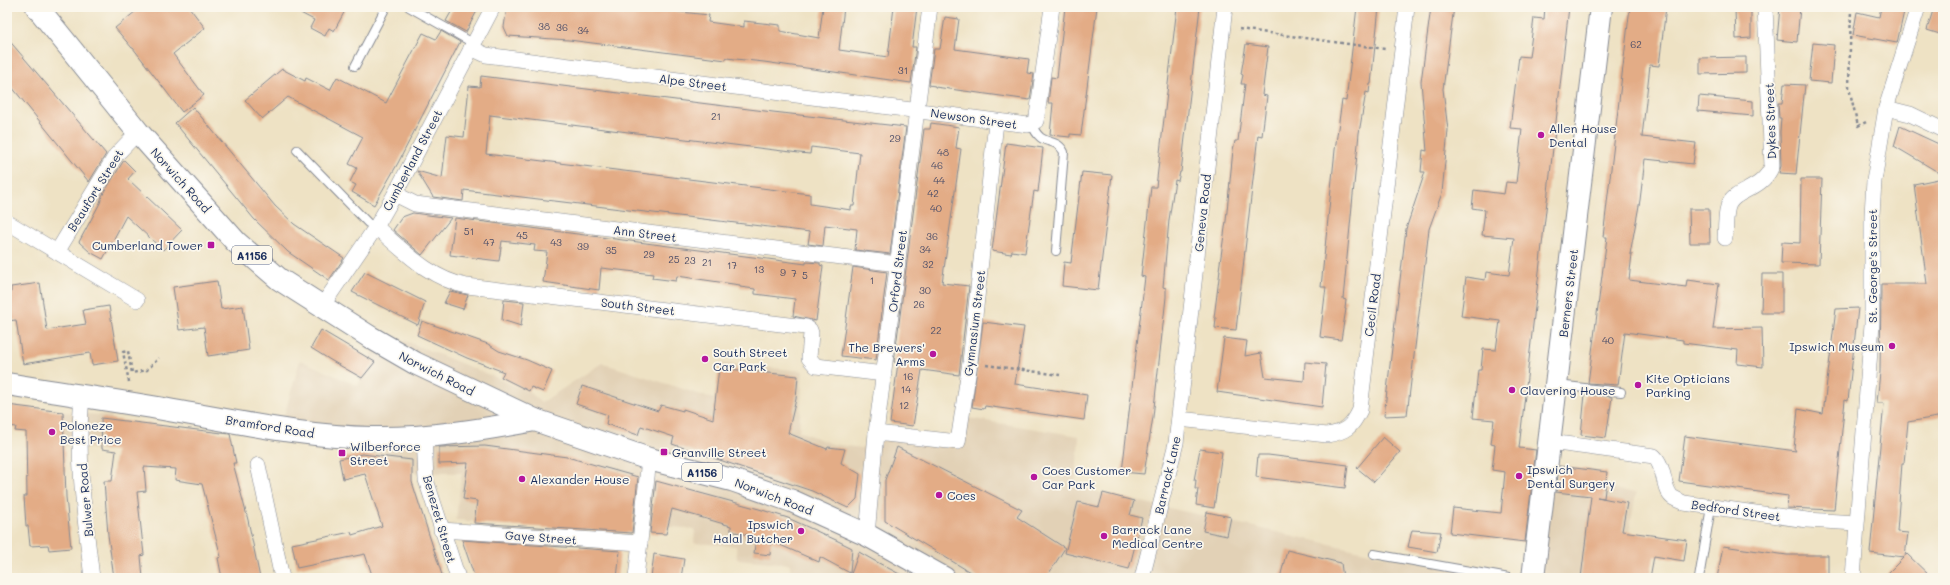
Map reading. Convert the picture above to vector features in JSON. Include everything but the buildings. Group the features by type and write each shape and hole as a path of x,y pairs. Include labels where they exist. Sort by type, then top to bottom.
{"main road":[{"name":"Norwich Road","path":"37,7 138,132 236,242 279,279 415,363 534,420 649,458 732,480 792,501 867,535 944,578"},
{"name":"Berners Street","path":"1533,578 1601,7"},
{"name":"Bramford Road","path":"7,384 82,397 126,402 280,430 372,438 486,429 534,420"}],"street":[{"name":"Cumberland Street","path":"322,306 376,227 395,194 493,7"},
{"name":"Orford Street","path":"867,535 876,433 930,7"},
{"name":"Newson Street","path":"917,110 1028,126 1032,124 1037,116 1052,7"},
{"name":"Geneva Road","path":"1179,419 1225,7"},
{"name":"Cecil Road","path":"1179,419 1328,434 1341,433 1356,419 1360,410 1407,7"},
{"name":"Dykes Street","path":"1726,238 1728,205 1734,199 1761,183 1772,166 1765,7"},
{"name":"St. George's Street","path":"1853,578 1872,324 1872,216 1874,181 1886,108 1918,7"},
{"name":"Alpe Street","path":"472,46 486,55 917,110"},
{"path":"1886,108 1910,114 1943,130"},
{"name":"Gymnasium Street","path":"876,433 958,442 970,362 996,122"},
{"name":"Beaufort Street","path":"57,252 116,154 138,132"},
{"name":"Ann Street","path":"395,194 416,204 898,264"},
{"path":"7,222 137,300"},
{"name":"South Street","path":"376,227 429,271 451,282 806,327 811,333 809,358 816,366 884,374"},
{"name":"Bulwer Road","path":"82,397 82,466 92,578"},
{"name":"Barrack Lane","path":"1142,578 1176,443 1179,419"},
{"name":"Benezet Street","path":"424,435 426,480 441,530 458,578"},
{"name":"Bedford Street","path":"1550,442 1654,456 1662,466 1667,486 1672,497 1684,503 1807,520 1856,522"},
{"path":"636,578 649,458"},
{"path":"258,465 282,578"},
{"name":"Gaye Street","path":"441,530 640,543"}],"lane":[{"path":"355,66 386,7"},
{"path":"409,7 472,46"},
{"path":"1032,124 1036,135 1044,140 1049,140 1062,146 1064,152 1056,251"},
{"path":"297,150 368,223 376,227"},
{"path":"1556,385 1621,392"},
{"path":"1699,578 1711,507"},
{"path":"1374,554 1509,578"}],"path":[{"path":"1851,7 1849,88 1858,126 1886,108"},
{"path":"1223,26 1402,52"},
{"path":"126,402 130,386 123,352 128,351 132,373 147,370 158,358"},
{"path":"970,362 1060,375"}],"shaded area":[{"path":"381,331 529,391 541,403 602,363 714,399 720,363 803,371 799,431 832,444 861,448 876,433 961,447 968,418 1079,436 1075,487 1374,554 1509,578 790,578 790,564 737,559 736,546 694,543 695,529 651,525 654,493 629,489 557,528 456,520 462,473 373,472 372,438 280,430 300,360 358,386"},
{"path":"38,410 112,416 108,451 34,442"},
{"path":"1538,480 1636,493 1621,578 1532,578"}],"place":[{"name":"Allen House Dental","path":"1541,135"},
{"name":"Cumberland Tower","path":"211,245"},
{"name":"Ipswich Museum","path":"1892,346"},
{"name":"The Brewers' Arms","path":"933,354"},
{"name":"South Street Car Park","path":"705,359"},
{"name":"Kite Opticians Parking","path":"1638,385"},
{"name":"Clavering House","path":"1512,390"},
{"name":"Poloneze Best Price","path":"52,432"},
{"name":"Granville Street","path":"664,452"},
{"name":"Wilberforce Street","path":"342,453"},
{"name":"Ipswich Dental Surgery","path":"1519,476"},
{"name":"Coes Customer Car Park","path":"1034,477"},
{"name":"Alexander House","path":"522,479"},
{"name":"Coes","path":"939,495"},
{"name":"Ipswich Halal Butcher","path":"801,531"},
{"name":"Barrack Lane Medical Centre","path":"1104,536"}]}
